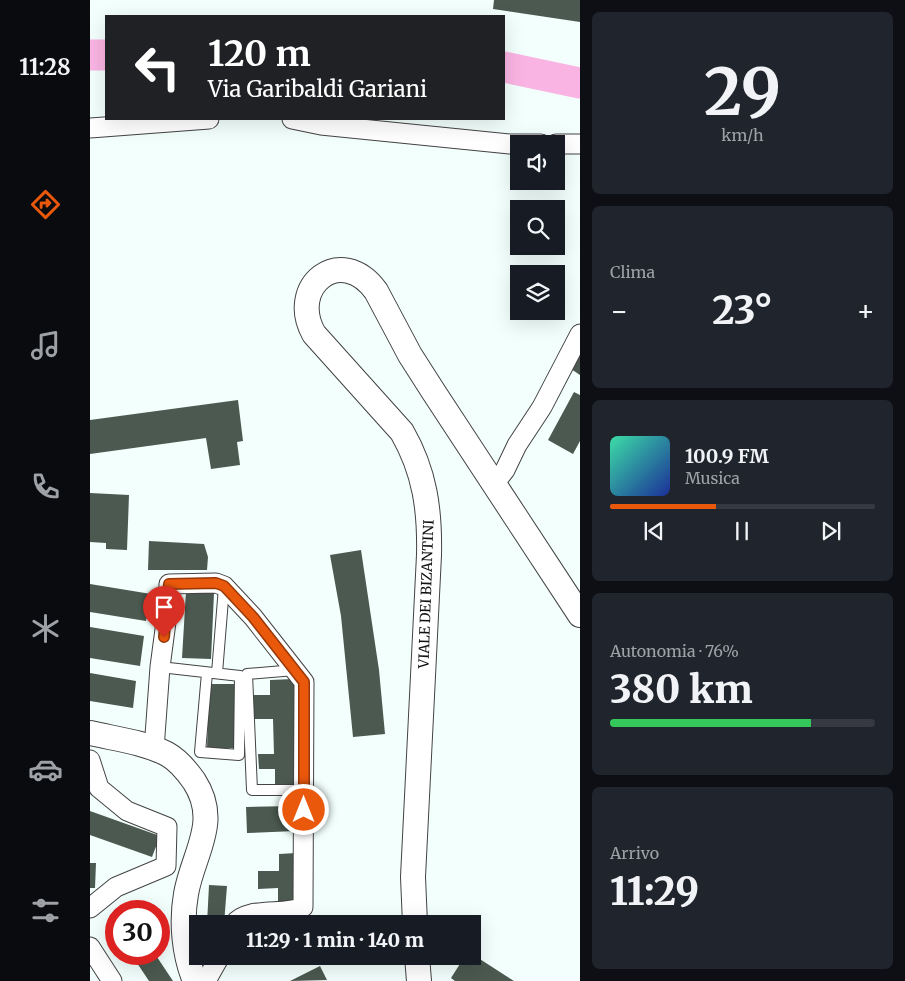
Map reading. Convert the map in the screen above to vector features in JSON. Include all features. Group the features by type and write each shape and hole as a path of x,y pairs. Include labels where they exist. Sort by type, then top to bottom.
{"street":[{"path":"90,128 196,120"},
{"path":"297,120 320,125 510,144"},
{"path":"565,144 580,144"},
{"name":"VIALE DEI BIZANTINI","path":"415,915 413,877 429,565 430,528 428,506 418,466 402,432 314,334 308,324 307,300 316,282 323,276 340,270 360,274 370,282 410,355 580,615"},
{"path":"494,484 505,470 517,446 542,407 580,334"},
{"path":"154,749 169,584 216,583 224,586 253,617 304,682 304,907 296,910 248,915"},
{"path":"90,734 139,743 169,755 191,776 199,789 206,813 204,836 190,879 184,913 187,954 194,981"},
{"path":"90,760 99,788 127,811 167,827 166,866 116,887 90,908"},
{"path":"90,947 112,981"},
{"path":"206,981 215,965"},
{"path":"418,965 419,981"}],"lane":[{"path":"160,667 212,673 240,676 238,756 200,752 212,673 224,586"},
{"path":"295,670 247,674 252,790 304,790"}],"building":[{"path":"494,0 580,0 580,22 493,9"},
{"path":"580,351 580,375 571,369"},
{"path":"574,392 580,395 580,441 573,454 548,440"},
{"path":"238,400 243,441 237,442 240,465 211,469 206,438 90,454 90,420"},
{"path":"90,493 129,495 127,550 106,549 106,543 90,542"},
{"path":"149,541 204,544 208,557 207,570 148,570"},
{"path":"361,550 379,670 385,734 353,737 341,616 330,555"},
{"path":"90,584 151,594 146,621 90,612"},
{"path":"186,591 214,593 211,659 182,658"},
{"path":"90,627 144,636 140,666 90,658"},
{"path":"90,673 136,681 133,708 90,701"},
{"path":"294,679 297,786 275,787 275,769 259,769 258,754 274,754 273,719 252,719 251,695 270,695 270,680"},
{"path":"209,684 237,684 235,748 207,748"},
{"path":"295,806 296,831 247,833 246,807"},
{"path":"90,811 160,836 152,857 90,835"},
{"path":"296,853 298,905 278,906 278,888 258,889 258,871 279,871 279,854"},
{"path":"90,863 96,863 95,888 90,888"},
{"path":"209,885 227,886 225,915 207,915"},
{"path":"481,960 514,981 455,981 451,978 459,965 481,965"},
{"path":"138,965 162,965 173,981 149,981"},
{"path":"320,966 327,980 290,981"}],"waterway":[{"path":"90,55 105,55"},
{"path":"505,67 580,83"}],"route":[{"path":"164,637 169,584 216,583 224,586 253,617 304,682 304,810"}]}
